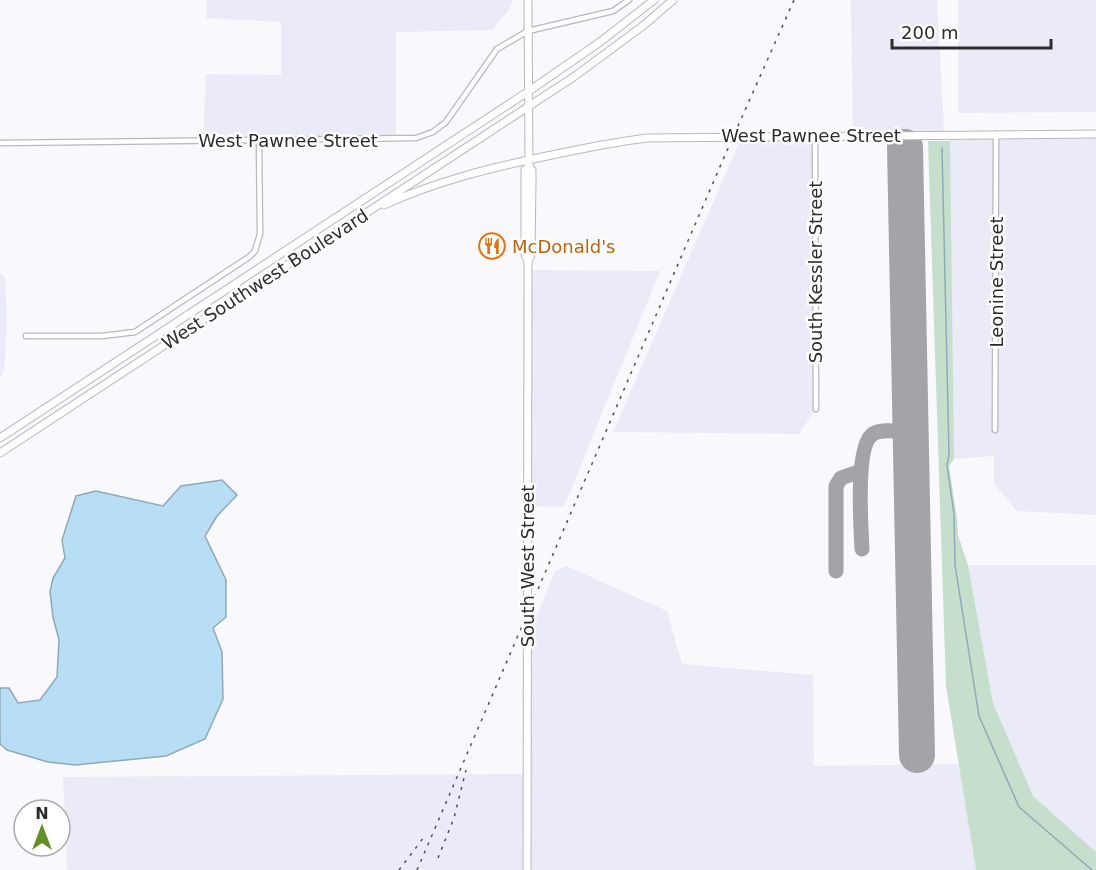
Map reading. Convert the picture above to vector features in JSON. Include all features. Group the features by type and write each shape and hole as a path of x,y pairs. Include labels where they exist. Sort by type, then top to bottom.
{"main road":[{"name":"South West Street","path":"527,870 528,262 531,255 532,181 532,170 529,163 528,0"},
{"name":"West Southwest Boulevard","path":"0,438 529,91 600,42 654,0"},
{"name":"West Southwest Boulevard","path":"0,453 575,76 644,25 673,0"},
{"name":"West Pawnee Street","path":"363,215 426,187 473,172 529,163 647,138 1096,134"}],"street":[{"name":"West Pawnee Street","path":"0,143 416,138 433,132 446,122 497,49 528,31 612,11 629,0"},
{"name":"Leonine Street","path":"995,430 996,134"},
{"name":"South Kessler Street","path":"815,135 816,409"},
{"path":"27,336 102,336 135,332 249,257 258,244 260,230 259,140"}],"shaded area":[{"path":"207,0 513,0 509,10 492,30 396,32 396,139 203,140 206,74 281,75 281,22 206,18"},
{"path":"851,0 937,0 944,135 853,135"},
{"path":"958,0 1096,0 1096,112 958,113"},
{"path":"1096,134 1096,515 1017,511 994,484 994,456 954,459 949,135"},
{"path":"815,135 816,409 799,434 613,432 742,136"},
{"path":"528,270 660,271 564,507 527,506"},
{"path":"0,273 5,277 7,320 4,371 0,378"},
{"path":"968,565 1096,565 1096,852 1033,796 993,703"},
{"path":"566,566 667,611 682,664 813,675 814,766 959,764 976,870 67,870 66,858 72,858 72,798 64,798 63,777 527,774 527,634 537,616 555,571"}],"green space":[{"path":"928,141 950,141 954,459 949,466 958,535 968,565 993,703 1033,796 1096,852 1096,870 976,870 946,686"}],"water":[{"path":"222,480 237,495 217,516 205,536 226,580 226,617 213,628 222,652 223,699 205,739 166,756 75,765 48,762 7,750 0,744 0,688 9,688 18,703 40,700 57,677 59,640 50,592 53,578 65,558 62,540 76,496 96,491 163,506 181,486"}],"waterway":[{"path":"942,148 949,455 947,465 954,514 955,565 979,716 1019,807 1092,870"}],"taxiway":[{"path":"862,549 860,488 867,441 873,434 881,431 910,432"},
{"path":"836,571 836,486 841,478 861,471"}],"runway":[{"path":"905,147 917,755"}],"railway":[{"path":"417,870 794,0"},
{"path":"438,858 454,818 466,770"},
{"path":"399,870 424,837"}],"place":[{"name":"McDonald's","path":"492,246"}]}
